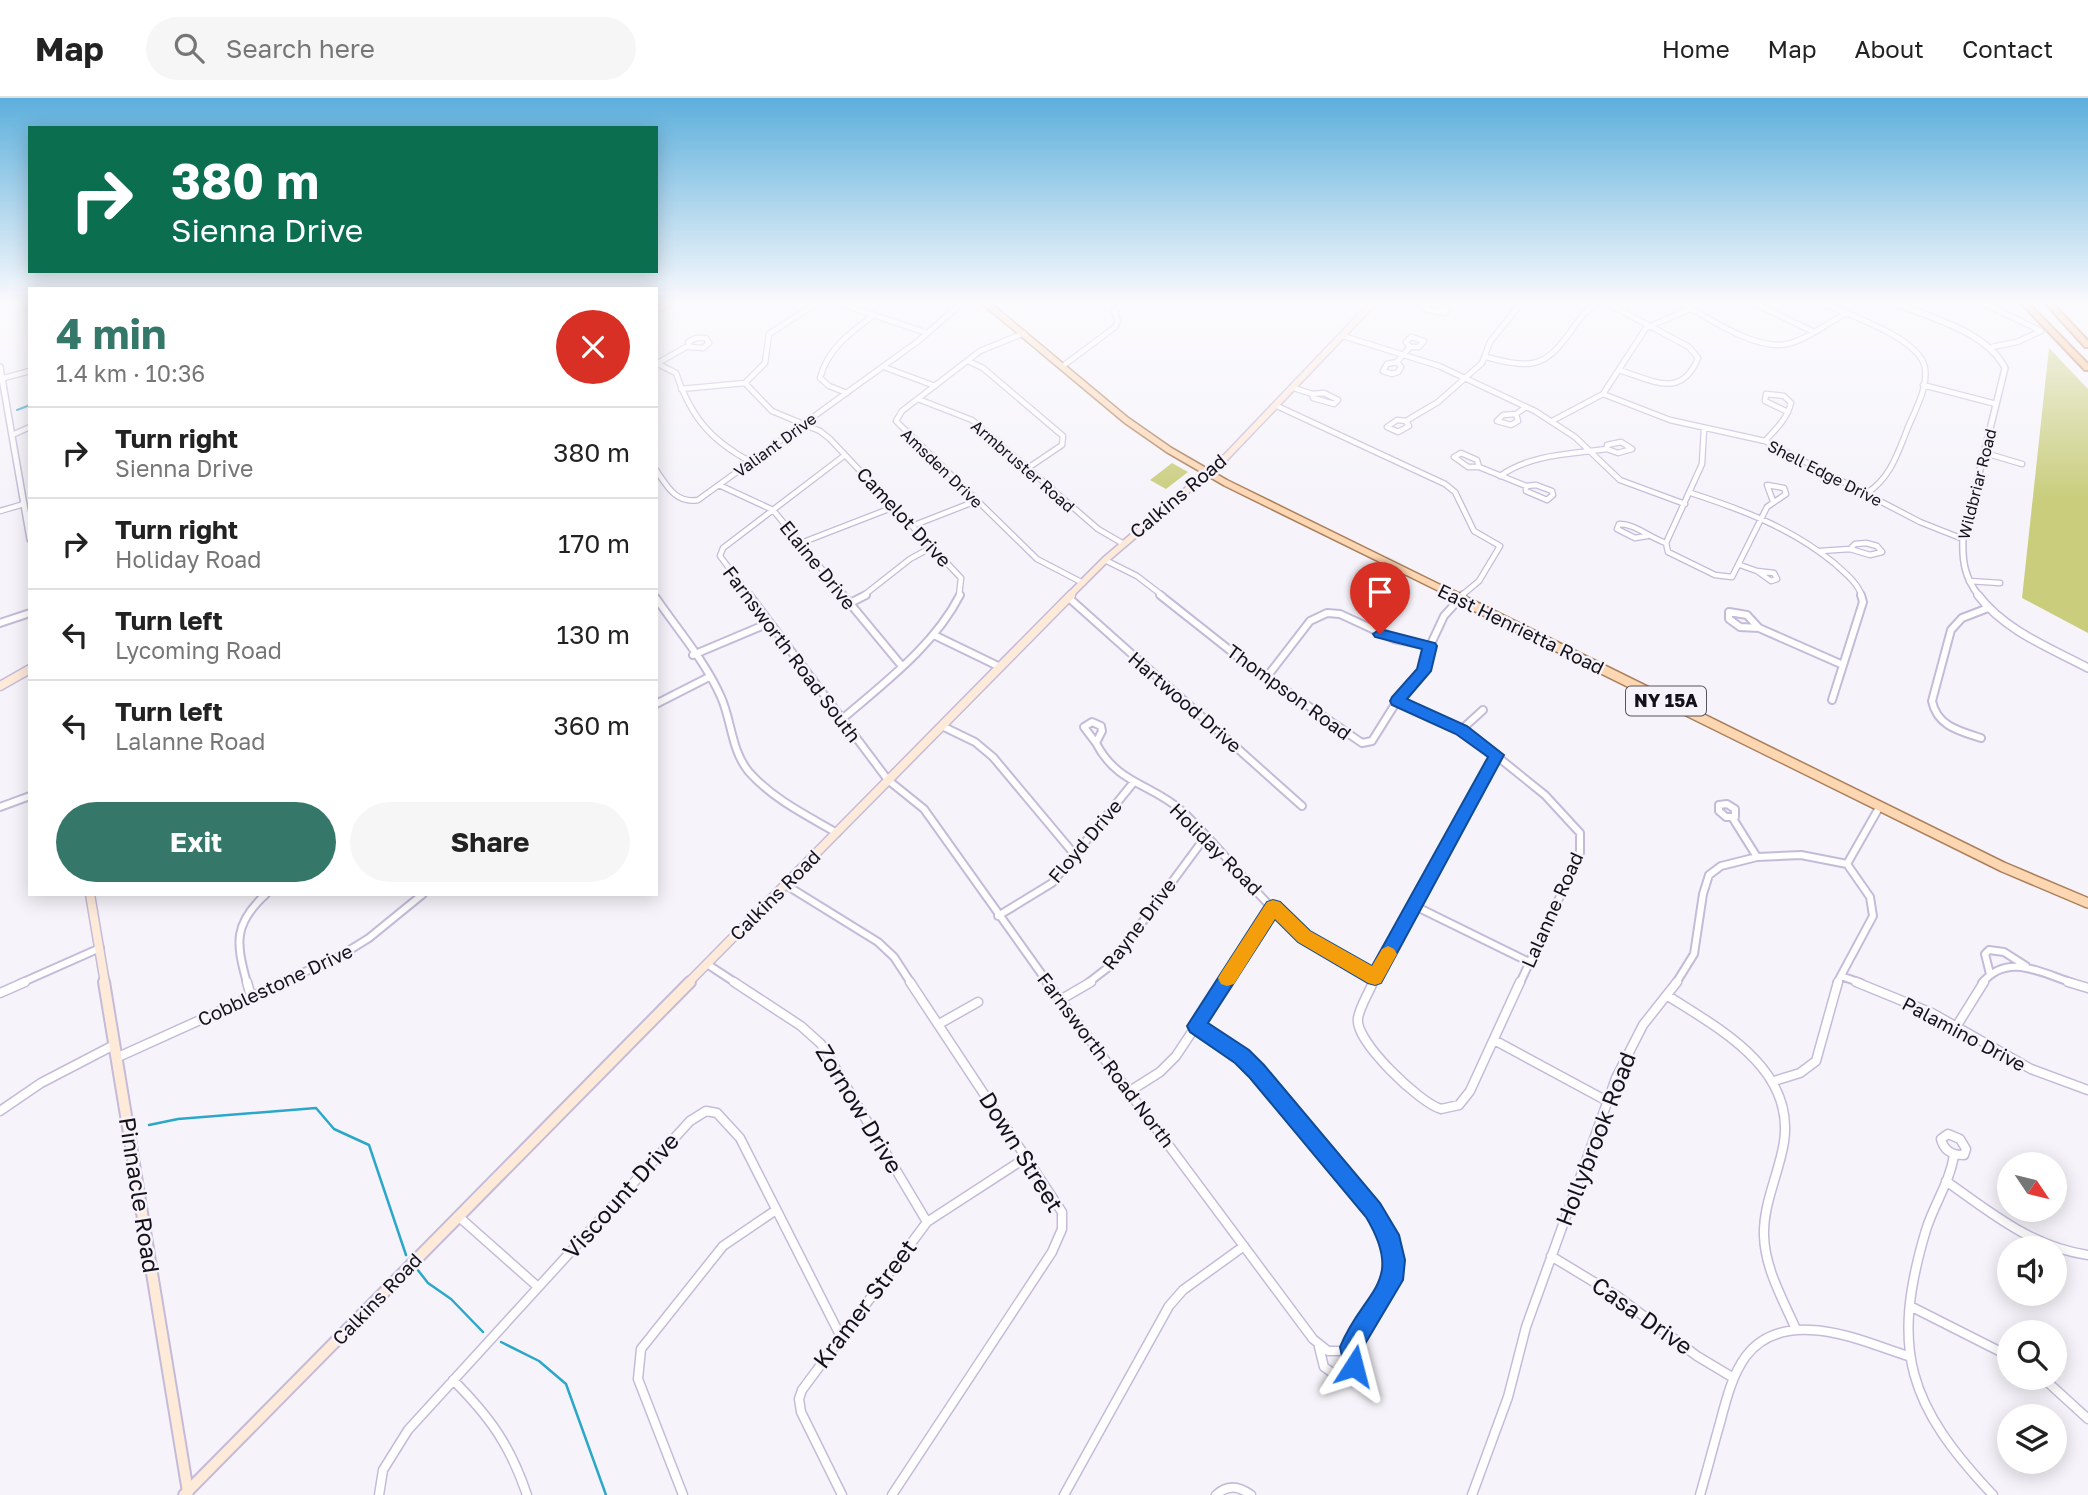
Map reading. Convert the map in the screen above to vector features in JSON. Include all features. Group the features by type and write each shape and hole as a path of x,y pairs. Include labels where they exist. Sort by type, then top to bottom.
{"main road":[{"name":"East Henrietta Road","path":"1066,368 1132,424 1208,473 1458,599 2015,872 2088,903"},
{"name":"Calkins Road","path":"187,1494 1105,560 1208,473 1313,368"},
{"path":"0,687 28,670"},
{"name":"Pinnacle Road","path":"90,896 187,1494"}],"street":[{"path":"667,368 676,373 686,404 723,447 751,461"},
{"path":"681,389 745,383 760,368"},
{"path":"823,368 821,378 825,383 847,393"},
{"name":"Valiant Drive","path":"658,473 679,500 698,500 882,368"},
{"path":"887,368 935,386"},
{"name":"Amsden Drive","path":"958,368 897,416 897,425 1043,564 1083,583"},
{"path":"983,368 1063,436 1062,445 1028,468"},
{"path":"1438,368 1554,420 1620,480 1685,504"},
{"path":"1406,421 1442,399 1474,368"},
{"path":"1554,420 1602,394 1619,370 1670,384 1687,380 1694,368"},
{"path":"1867,493 1880,486 1890,472 1923,385 1925,368"},
{"name":"Wildbriar Road","path":"2005,368 1959,558 1969,581 1989,608 2016,627 2088,668"},
{"path":"28,371 1,378 28,528"},
{"name":"Camelot Drive","path":"745,383 772,411 825,434 958,575 963,585 948,617 934,635 841,720"},
{"path":"1923,385 1996,404"},
{"path":"1294,388 1312,394 1324,393 1338,400 1334,404 1328,404 1313,398 1312,394"},
{"name":"Shell Edge Drive","path":"1602,394 1662,417 1765,441 1929,527 1963,540"},
{"path":"1765,441 1788,412 1791,403 1789,399 1777,394 1766,394 1765,401 1788,412"},
{"name":"Armbruster Road","path":"918,399 972,421 1098,529 1122,543"},
{"name":"Thompson Road","path":"1105,560 1137,576 1266,678 1354,740 1369,743 1375,738 1397,701 1423,671 1430,646 1444,615 1479,581 1500,546 1474,531 1452,489 1277,406"},
{"path":"1516,414 1526,407"},
{"path":"12,435 28,428"},
{"path":"1704,428 1703,458 1691,493 1666,542 1666,548 1671,554 1720,577 1734,576 1761,516 1773,501"},
{"path":"1500,475 1519,464 1607,449 1618,453 1632,449 1621,442 1607,445 1607,449"},
{"path":"1479,467 1477,460 1467,454 1461,453 1454,457 1468,467 1479,467 1526,486 1536,485 1552,491 1553,495 1544,499 1528,493 1526,486"},
{"path":"1985,453 2022,464"},
{"name":"Farnsworth Road South","path":"845,455 725,546 720,554 888,780"},
{"name":"Elaine Drive","path":"719,485 773,509 901,665"},
{"path":"1691,493 1761,516 1800,536 1855,583 1863,599 1832,700"},
{"path":"912,526 976,501"},
{"path":"0,511 24,505"},
{"path":"801,543 894,507"},
{"path":"1647,536 1642,529 1626,524 1619,524 1617,529 1635,538 1647,536 1666,542"},
{"path":"1820,551 1850,549 1870,555 1882,552 1875,544 1868,543 1855,544 1850,549"},
{"path":"850,603 871,594 911,557 932,547"},
{"path":"1740,565 1757,571"},
{"path":"1969,581 2000,583"},
{"name":"Hartwood Drive","path":"1069,598 1302,806"},
{"path":"658,601 709,677 724,707 736,751 750,773 778,797 837,832"},
{"path":"1981,738 1943,722 1934,712 1932,701 1951,630 1962,618 1989,608"},
{"path":"1759,628 1756,621 1738,612 1729,612 1727,615 1729,621 1740,626 1752,630 1759,628 1843,665"},
{"path":"1266,678 1310,621 1327,613 1348,617 1394,639 1430,646"},
{"path":"0,623 28,614"},
{"path":"693,655 769,623"},
{"path":"934,635 1000,667"},
{"path":"658,703 709,677"},
{"name":"Lalanne Road","path":"1375,978 1359,1009 1358,1028 1368,1044 1408,1087 1431,1106 1451,1109 1465,1100 1582,848 1578,828 1567,816 1496,755 1461,730 1397,701"},
{"path":"1461,730 1483,710"},
{"path":"942,726 975,742 993,757 1075,855"},
{"name":"Holiday Road","path":"1096,743 1107,762 1133,783 1172,803 1304,937 1375,978"},
{"path":"1375,978 1496,755"},
{"name":"Farnsworth Road North","path":"888,780 924,808 998,916 1320,1347 1324,1367 1339,1378 1349,1375 1354,1366 1351,1347"},
{"name":"Floyd Drive","path":"998,916 1043,891 1133,783"},
{"path":"0,807 28,797"},
{"path":"1774,1081 1800,1073 1816,1060 1825,1022 1841,976 1873,916 1870,897 1847,864 1880,806"},
{"path":"1732,817 1757,857"},
{"name":"Rayne Drive","path":"1060,1000 1092,981 1110,966 1206,836"},
{"name":"Hollybrook Road","path":"1472,1495 1508,1397 1525,1327 1607,1101 1634,1039 1668,996 1694,954 1703,894 1709,875 1721,866 1757,857 1801,855 1847,864"},
{"name":"Down Street","path":"786,885 891,953 1060,1207 1060,1236 892,1495"},
{"path":"251,998 237,945 238,929 246,913 264,896"},
{"name":"Cobblestone Drive","path":"116,1058 350,951 420,896"},
{"path":"1415,906 1529,962"},
{"path":"1130,1091 1166,1068 1273,907"},
{"path":"0,993 100,948"},
{"path":"1990,974 1985,954 1989,950 1997,949 2010,954 2029,968"},
{"name":"Zornow Drive","path":"707,964 801,1026 821,1044 927,1222"},
{"path":"1956,1027 1990,974 2010,965 2029,968 2088,988"},
{"name":"Palamino Drive","path":"1841,976 1915,1005 2023,1066 2062,1083 2088,1090"},
{"path":"1668,996 1734,1042 1774,1081 1781,1095 1786,1126 1767,1204 1764,1239 1776,1282 1795,1327"},
{"path":"939,1024 978,1002"},
{"path":"1196,1026 1242,1056 1257,1071 1373,1210 1388,1235 1395,1260 1393,1280 1351,1347 1336,1354 1320,1347"},
{"path":"1494,1040 1607,1101"},
{"path":"0,1111 41,1083 114,1045"},
{"name":"Viscount Drive","path":"379,1495 383,1470 398,1444 453,1380 700,1113 717,1113 731,1126 840,1335"},
{"path":"1954,1155 1927,1227 1910,1306 1908,1356 1917,1392 1937,1429 1957,1457 1993,1495"},
{"name":"Kramer Street","path":"842,1495 799,1406 807,1381 927,1222 1027,1157"},
{"path":"1946,1181 2030,1236 2056,1248 2086,1257"},
{"path":"683,1495 641,1390 637,1373 641,1349 723,1246 776,1210"},
{"path":"458,1216 538,1287"},
{"path":"1064,1495 1169,1306 1183,1290 1244,1246"},
{"name":"Casa Drive","path":"1551,1256 1617,1296 1668,1335 1732,1377"},
{"path":"1910,1306 1997,1350"},
{"path":"1700,1495 1732,1377 1738,1365 1758,1343 1773,1333 1795,1327 1847,1338 1908,1356"},
{"path":"453,1380 502,1433 516,1461 527,1495"},
{"path":"2056,1390 2088,1419"},
{"path":"1216,1495 1228,1487 1236,1486 1251,1495"}],"green space":[{"path":"2047,368 2068,368 2088,389 2088,633 2022,598"},
{"path":"1172,463 1188,472 1166,489 1150,480"}],"waterway":[{"path":"17,410 28,406"},
{"path":"149,1125 178,1119 316,1108 334,1129 369,1145 406,1255"},
{"path":"417,1269 428,1283 451,1299 483,1332"},
{"path":"501,1342 539,1361 566,1384 606,1495"}],"slow traffic":[{"path":"1227,978 1273,907 1304,937 1375,978 1388,954"}],"route":[{"path":"1354,1366 1351,1347 1393,1280 1395,1260 1382,1222 1257,1071 1242,1056 1196,1026 1273,907 1304,937 1375,978 1496,755 1461,730 1397,701 1420,676 1426,666 1430,646 1380,634"}]}
